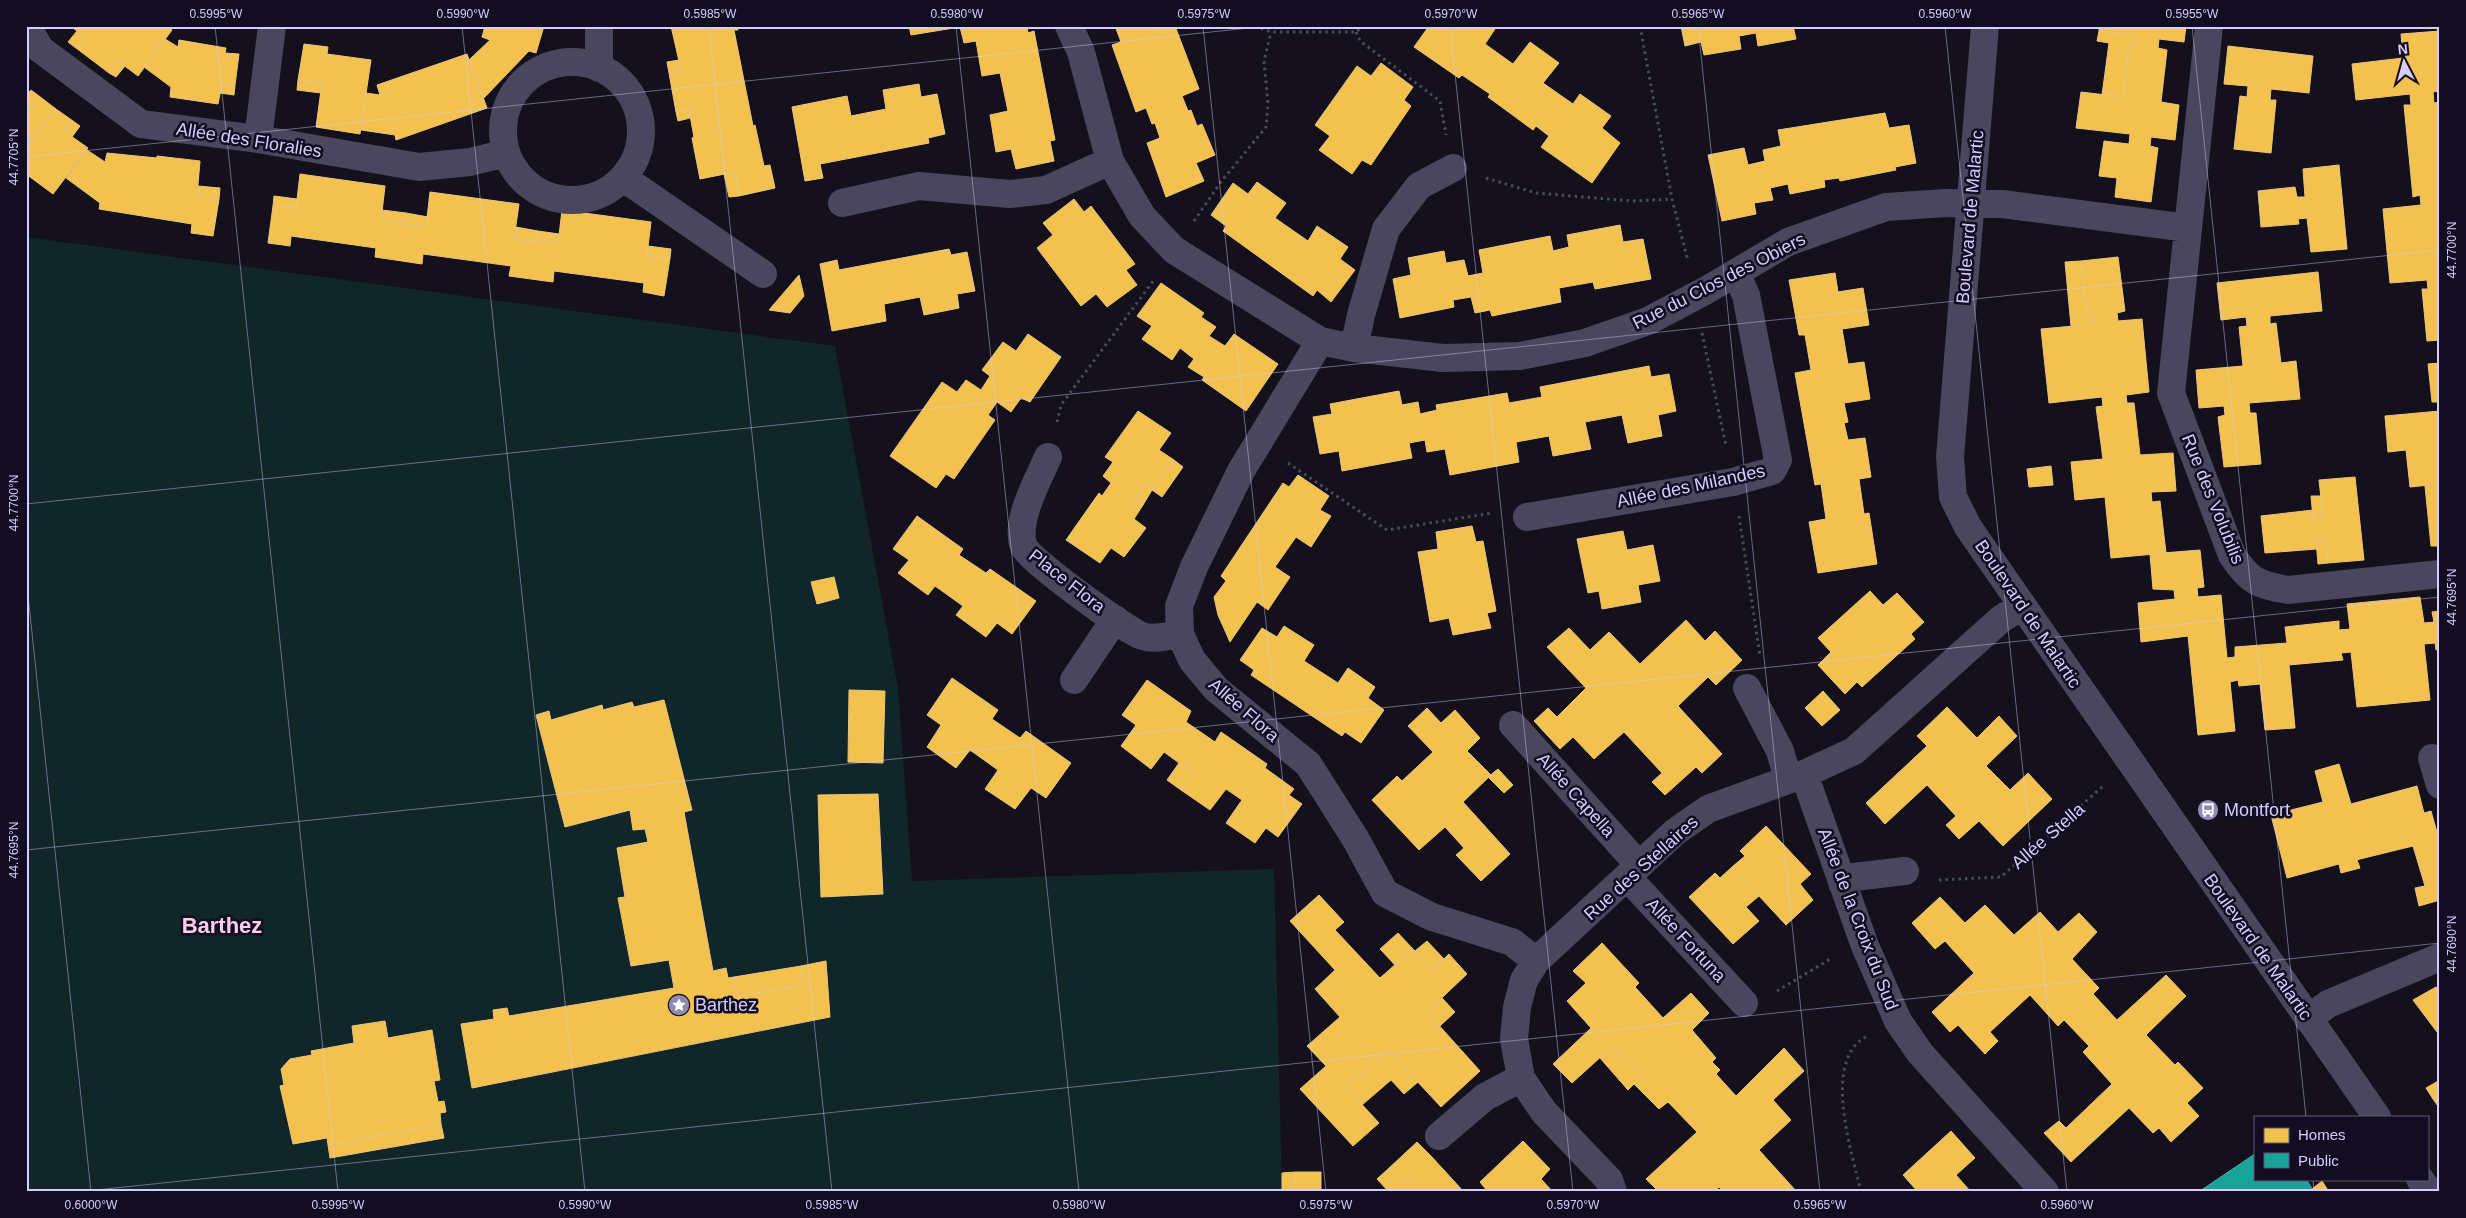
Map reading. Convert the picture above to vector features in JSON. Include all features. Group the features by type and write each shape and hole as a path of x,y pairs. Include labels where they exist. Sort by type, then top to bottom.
{"street":[{"name":"Allée des Floralies","path":"28,26 40,49 141,124 258,139 420,168 470,162 506,153"},
{"path":"258,139 272,26"},
{"path":"599,26 599,68"},
{"name":"Rue du Clos des Obiers","path":"1069,26 1081,52 1110,161 1142,216 1174,250 1320,341 1354,348 1443,358 1520,356 1585,342 1648,321 1705,291 1788,242 1886,208 1972,203"},
{"name":"Boulevard de Malartic","path":"1986,26 1950,457 1953,497 1968,527 2022,606 2376,1116"},
{"name":"Rue des Volubilis","path":"2208,26 2171,393 2232,555 2244,572 2263,586 2288,590 2440,574"},
{"path":"576,62 599,68 618,79 632,97 640,118 640,141 633,163 625,178 600,194 578,199 555,198 533,188 516,173 506,153 502,130 506,108 517,89 534,73 554,64 576,62"},
{"path":"842,203 919,186 1010,194 1046,190 1110,161"},
{"path":"1354,348 1361,315 1386,229 1419,186 1453,168"},
{"path":"625,178 763,274"},
{"path":"1972,203 2002,204 2188,228"},
{"name":"Allée des Milandes","path":"1527,517 1734,482 1772,471 1778,460 1746,295 1736,273"},
{"name":"Allée Flora","path":"1320,341 1241,471 1194,567 1179,606 1180,634 1192,660 1216,689 1308,764 1355,838 1386,893 1432,917 1512,942 1536,961"},
{"name":"Place Flora","path":"1048,456 1022,520 1024,547 1039,564 1115,619 1143,636 1164,637 1180,634"},
{"name":"Rue des Stellaires","path":"1613,1192 1609,1180 1544,1112 1521,1078 1514,1039 1517,1007 1524,980 1536,961 1675,832 1708,810 1796,777 1854,751 2001,619 2022,606"},
{"name":"Place Flora","path":"1074,680 1115,619"},
{"name":"Allée de la Croix du Sud","path":"1747,688 1796,777 1842,883 1865,946 1898,1021 1920,1053 2045,1192"},
{"name":"Allée Capella","path":"1513,724 1633,871"},
{"path":"2432,758 2440,784"},
{"name":"Allée Fortuna","path":"1633,871 1744,1003"},
{"path":"1842,883 1854,877 1905,871"},
{"path":"2308,1019 2328,1004 2440,956"},
{"path":"1439,1136 1484,1097 1521,1078"},
{"path":"2421,1180 2429,1192"}],"path":[{"path":"1255,26 1271,32 1356,32 1363,26"},
{"path":"1640,26 1672,199 1691,274 1705,291 1707,311 1700,325 1734,482 1762,671 1747,688"},
{"path":"1174,250 1220,183 1266,127 1268,104 1264,61 1271,32"},
{"path":"1356,32 1360,41 1440,100 1453,168 1536,193 1632,201 1672,199"},
{"path":"1048,456 1061,405 1155,279"},
{"path":"1258,443 1387,530 1498,512 1527,517"},
{"name":"Allée Stella","path":"1905,871 1924,880 2001,877 2104,787 2098,779"},
{"path":"1744,1003 1765,998 1834,957"},
{"path":"1861,1192 1841,1090 1846,1059 1860,1039 1898,1021"}],"green space":[{"path":"26,237 835,346 898,689 912,881 1274,869 1282,1192 26,1192"}],"building: Homes":[{"path":"70,26 167,26 172,30 138,76 118,61 109,73 76,48 84,36"},
{"path":"485,26 544,26 536,53 529,51 483,99 469,60 490,40 482,37"},
{"path":"671,26 737,26 738,30 734,30 753,126 755,125 764,166 770,165 775,188 739,196 735,172 700,179 689,110 676,112 669,73 681,70"},
{"path":"909,26 1027,26 1028,33 1034,31 1055,140 1050,141 1054,161 1016,169 1011,149 996,152 990,115 1008,111 1000,73 982,76 976,41 964,43 960,27 911,35"},
{"path":"1115,26 1157,26 1158,29 1175,26 1199,89 1182,96 1188,111 1191,110 1197,126 1202,124 1215,155 1196,163 1204,181 1166,197 1147,143 1160,138 1155,123 1152,124 1146,108 1136,112 1112,45 1121,42"},
{"path":"1429,26 1497,26 1485,44 1513,64 1530,42 1559,63 1543,83 1573,104 1580,94 1611,116 1602,128 1620,143 1592,183 1541,147 1549,136 1536,126 1533,130 1488,97 1490,94 1462,75 1459,78 1414,47"},
{"path":"1681,26 1793,26 1796,39 1758,46 1756,33 1739,36 1741,49 1704,55 1701,42 1685,46"},
{"path":"2099,26 2186,26 2184,42 2159,39 2158,48 2167,50 2161,102 2179,105 2175,140 2151,137 2150,146 2158,148 2151,202 2115,197 2117,178 2099,176 2104,141 2129,144 2130,134 2076,128 2081,92 2123,97 2129,45 2135,45 2137,36 2099,31"},
{"path":"77,31 84,36 76,48 68,42"},
{"path":"2099,31 2137,36 2135,45 2129,45 2123,97 2102,95 2109,43 2097,41"},
{"path":"2440,31 2440,91 2433,92 2434,103 2440,102 2440,340 2427,341 2422,289 2428,289 2427,280 2390,283 2383,209 2421,205 2420,195 2413,197 2404,105 2411,105 2410,94 2356,100 2352,64 2403,58 2401,34"},
{"path":"165,39 178,47 179,40 226,48 225,53 239,54 235,85 222,84 218,104 170,97 171,87 144,67"},
{"path":"304,44 328,47 327,54 371,60 360,134 316,127 322,83 298,80"},
{"path":"2228,46 2313,56 2309,93 2271,89 2270,100 2276,100 2271,153 2234,149 2240,96 2247,97 2248,86 2224,84"},
{"path":"467,54 487,108 396,140 395,135 361,130 366,93 380,95 377,85"},
{"path":"679,60 681,70 669,73 667,62"},
{"path":"118,61 125,66 116,77 109,73"},
{"path":"1381,63 1413,87 1404,100 1411,106 1371,165 1362,160 1352,174 1319,150 1330,136 1315,125 1357,66 1371,76"},
{"path":"298,80 322,83 321,93 297,90"},
{"path":"222,84 235,85 234,95 220,93"},
{"path":"919,84 921,97 937,94 945,134 928,138 929,143 820,164 823,178 805,181 792,107 847,96 851,116 886,109 883,90"},
{"path":"31,90 39,96 31,107 26,103 26,96"},
{"path":"39,96 56,109 26,148 26,103 31,107"},
{"path":"56,109 73,121 64,131 88,148 53,194 26,174 26,148"},
{"path":"689,110 690,118 678,121 676,112"},
{"path":"1885,113 1889,128 1909,125 1916,163 1895,167 1896,170 1840,181 1839,178 1824,180 1825,187 1790,194 1788,184 1770,188 1773,200 1754,203 1756,214 1722,221 1708,155 1744,148 1748,165 1765,161 1763,150 1781,146 1778,130"},
{"path":"73,121 80,126 72,137 64,131"},
{"path":"87,150 105,162 107,153 200,161 197,196 219,199 213,236 191,233 192,224 99,209 100,203 66,178"},
{"path":"2339,165 2347,249 2311,252 2307,218 2298,219 2299,224 2261,227 2258,191 2295,187 2297,197 2305,197 2303,169"},
{"path":"735,172 739,196 729,197 724,174"},
{"path":"300,174 385,186 381,221 426,227 430,192 519,204 514,239 558,244 562,210 651,222 647,255 670,258 664,296 643,292 644,283 554,271 553,282 509,276 511,266 423,254 422,264 375,257 376,248 291,236 290,246 268,243 273,206 296,208"},
{"path":"1257,182 1286,203 1275,218 1308,241 1317,226 1348,247 1340,259 1355,270 1331,302 1317,290 1313,296 1223,231 1226,226 1211,215 1233,183 1248,194"},
{"path":"198,186 220,188 219,199 197,196"},
{"path":"274,196 297,199 296,208 273,206"},
{"path":"1074,199 1084,212 1091,206 1135,264 1126,270 1137,285 1107,307 1096,294 1081,306 1037,248 1053,235 1043,223"},
{"path":"382,210 406,213 405,224 381,221"},
{"path":"406,213 428,217 426,227 405,224"},
{"path":"1620,225 1623,242 1643,239 1651,279 1595,289 1593,282 1559,288 1561,302 1492,316 1490,310 1475,313 1471,297 1453,300 1454,307 1400,318 1393,279 1411,275 1408,258 1444,251 1446,263 1464,260 1468,276 1483,273 1479,250 1550,236 1553,251 1569,247 1567,235"},
{"path":"516,227 538,231 537,242 514,239"},
{"path":"538,231 559,234 558,244 537,242"},
{"path":"648,246 671,249 670,258 647,255"},
{"path":"949,249 951,255 967,252 975,291 957,294 959,308 924,315 920,297 884,304 886,321 832,331 820,264 837,260 839,270"},
{"path":"2118,257 2125,311 2117,313 2118,321 2142,319 2149,392 2126,395 2127,403 2134,403 2140,455 2173,453 2176,491 2151,492 2152,502 2160,501 2166,553 2111,558 2105,497 2075,500 2071,462 2103,459 2096,407 2103,406 2102,397 2049,403 2041,329 2095,324 2094,315 2087,315 2081,261"},
{"path":"2081,261 2087,315 2094,315 2095,324 2071,326 2065,262"},
{"path":"2318,272 2322,311 2270,316 2270,324 2276,323 2281,363 2296,361 2300,399 2249,403 2250,413 2256,413 2261,464 2224,467 2218,417 2225,415 2224,406 2199,408 2196,370 2243,366 2239,327 2247,326 2246,317 2221,320 2217,283"},
{"path":"1835,273 1838,292 1863,288 1869,325 1842,329 1848,364 1864,362 1870,399 1844,403 1848,422 1844,423 1848,440 1865,438 1871,477 1859,479 1864,514 1869,513 1877,564 1818,573 1809,522 1826,519 1821,484 1815,485 1795,373 1811,370 1805,335 1799,335 1789,280"},
{"path":"799,275 804,296 790,313 769,310"},
{"path":"1161,283 1204,313 1201,317 1216,327 1209,336 1225,346 1234,334 1278,364 1246,411 1202,380 1204,377 1188,367 1194,359 1180,348 1172,360 1142,339 1152,326 1137,316"},
{"path":"1028,334 1061,357 1030,402 1021,398 1011,412 997,402 988,415 995,420 954,479 946,474 936,488 890,456 942,382 957,392 966,380 981,390 990,376 982,370 1003,342 1016,351"},
{"path":"2440,363 2440,409 2439,402 2432,402 2428,364"},
{"path":"1649,366 1651,377 1669,374 1676,411 1658,415 1662,436 1628,443 1622,415 1585,422 1591,449 1553,456 1549,436 1516,442 1519,462 1450,475 1445,449 1427,452 1425,440 1409,443 1412,458 1342,471 1339,451 1320,454 1313,417 1332,414 1330,404 1399,391 1402,405 1418,402 1420,414 1437,410 1436,405 1507,393 1509,403 1542,397 1540,387"},
{"path":"1138,411 1171,433 1159,450 1174,460 1152,490 1145,484 1135,499 1143,505 1134,519 1146,528 1124,557 1111,548 1100,563 1066,540 1099,493 1102,496 1111,483 1103,476 1113,462 1105,457"},
{"path":"2440,411 2440,484 2410,487 2406,450 2388,452 2385,416"},
{"path":"1174,460 1183,467 1162,497 1152,490"},
{"path":"2051,466 2053,485 2029,487 2027,469"},
{"path":"1298,475 1329,496 1320,510 1331,516 1311,547 1296,537 1275,567 1290,577 1268,610 1257,602 1230,642 1218,615 1214,597 1226,581 1221,576 1283,483 1289,487"},
{"path":"2355,477 2364,560 2328,563 2325,539 2316,540 2317,549 2265,553 2261,516 2313,510 2313,518 2323,517 2319,480"},
{"path":"1145,484 1152,490 1143,505 1135,499"},
{"path":"2440,484 2440,546 2431,546 2425,486"},
{"path":"2311,496 2321,496 2323,517 2313,518"},
{"path":"917,516 963,549 959,555 986,573 990,569 1036,601 1012,634 997,623 986,637 956,615 963,606 935,586 928,595 898,573 909,560 893,549"},
{"path":"1472,526 1476,542 1483,541 1496,611 1487,613 1491,628 1453,635 1449,618 1430,622 1418,552 1438,549 1436,532"},
{"path":"1623,531 1627,550 1653,545 1660,581 1638,585 1641,602 1602,609 1599,591 1588,593 1577,539"},
{"path":"2325,539 2328,563 2318,564 2316,540"},
{"path":"2200,550 2204,587 2197,588 2198,597 2221,595 2227,658 2235,657 2235,647 2287,643 2285,627 2339,621 2339,630 2350,629 2347,604 2420,597 2424,623 2434,622 2432,612 2440,611 2440,649 2436,650 2435,643 2424,644 2430,700 2357,707 2351,652 2341,653 2343,660 2289,665 2295,728 2265,730 2260,684 2239,686 2238,680 2230,682 2235,731 2198,735 2188,636 2141,642 2138,603 2175,599 2174,590 2153,589 2150,554"},
{"path":"834,577 839,598 817,604 811,582"},
{"path":"1870,591 1883,605 1897,593 1924,622 1911,634 1915,639 1862,687 1857,682 1845,694 1818,665 1831,652 1818,638"},
{"path":"1686,620 1705,641 1715,631 1742,660 1716,685 1708,677 1678,706 1722,754 1702,773 1696,767 1665,795 1652,782 1662,773 1624,732 1594,759 1573,737 1560,749 1534,721 1548,708 1557,717 1586,688 1547,647 1569,628 1590,650 1609,632 1640,664"},
{"path":"1284,626 1314,645 1304,661 1338,683 1348,668 1375,687 1368,698 1384,710 1361,743 1345,732 1342,736 1251,675 1254,670 1240,660 1262,628 1277,637"},
{"path":"952,678 998,710 992,719 1020,738 1026,731 1071,763 1046,798 1031,788 1015,809 985,789 998,770 970,750 956,768 927,747 941,725 927,715"},
{"path":"1147,680 1191,711 1186,722 1215,742 1221,732 1267,764 1265,768 1294,789 1289,795 1302,804 1278,837 1266,828 1255,843 1226,823 1242,800 1226,789 1210,810 1181,790 1193,773 1164,752 1151,769 1121,746 1136,725 1122,715"},
{"path":"849,690 885,691 883,763 848,762"},
{"path":"1823,691 1840,710 1822,726 1805,708"},
{"path":"664,700 692,810 684,812 713,971 726,968 728,978 734,977 738,997 803,985 801,966 826,961 830,1017 472,1088 461,1024 494,1019 493,1010 507,1008 509,1016 674,988 669,960 631,966 618,898 625,897 617,848 648,842 645,829 633,830 630,810 565,827 536,715 549,711 551,720 602,705 603,710 632,702 634,707"},
{"path":"1947,707 1977,738 1999,716 2017,736 1986,766 2010,790 2028,773 2052,799 2003,846 1979,821 1959,839 1946,825 1956,816 1927,785 1885,824 1866,803 1927,746 1917,736"},
{"path":"1427,708 1441,723 1455,710 1480,738 1467,751 1491,775 1463,802 1510,854 1481,881 1456,855 1464,848 1445,827 1419,850 1372,800 1397,776 1402,781 1433,752 1408,726"},
{"path":"1179,763 1193,773 1181,790 1167,780"},
{"path":"2339,764 2351,804 2417,786 2424,813 2431,811 2440,843 2440,900 2419,906 2415,888 2425,886 2413,846 2357,860 2360,868 2341,873 2339,864 2287,878 2271,815 2323,802 2315,771"},
{"path":"1498,769 1513,785 1504,793 1488,777"},
{"path":"878,794 883,894 821,897 818,795"},
{"path":"1766,826 1811,874 1800,884 1813,900 1786,925 1732,867 1745,856 1740,851"},
{"path":"1732,867 1759,896 1746,907 1759,921 1733,944 1689,897 1715,873 1720,878"},
{"path":"1319,895 1344,922 1335,930 1380,978 1413,949 1432,970 1449,954 1467,974 1427,1012 1480,1071 1441,1107 1387,1049 1346,1087 1379,1123 1353,1146 1300,1089 1326,1066 1307,1046 1340,1017 1315,989 1335,970 1290,921"},
{"path":"1940,897 1965,923 1985,905 2014,935 2040,912 2058,932 2079,913 2097,932 2072,959 2099,988 2093,994 2117,1020 2166,975 2186,996 2146,1035 2175,1065 2178,1062 2203,1088 2187,1103 2199,1116 2171,1142 2159,1128 2153,1133 2129,1108 2071,1162 2044,1133 2059,1121 2066,1128 2112,1084 2083,1052 2089,1046 2064,1020 2058,1026 2030,995 1990,1032 1998,1041 1985,1054 1958,1025 1950,1032 1932,1012 1974,973 1945,941 1935,949 1912,923"},
{"path":"1398,933 1413,949 1395,965 1380,949"},
{"path":"1427,941 1444,959 1432,970 1415,951"},
{"path":"1602,943 1639,983 1635,987 1663,1018 1691,993 1709,1013 1692,1030 1716,1058 1712,1062 1720,1070 1716,1074 1736,1096 1784,1048 1804,1071 1773,1100 1791,1120 1759,1150 1797,1192 1724,1192 1719,1187 1714,1192 1659,1192 1646,1179 1697,1132 1668,1102 1659,1109 1634,1084 1642,1076 1614,1045 1572,1083 1553,1064 1591,1028 1567,1001 1586,983 1573,971"},
{"path":"801,966 803,985 738,997 734,977"},
{"path":"2436,987 2440,990 2440,1036 2413,1000"},
{"path":"1442,998 1455,1012 1440,1026 1427,1012"},
{"path":"385,1021 388,1038 432,1030 440,1080 434,1081 438,1102 444,1101 446,1112 440,1113 441,1124 328,1145 327,1138 293,1144 280,1086 284,1085 281,1069 290,1059 312,1055 311,1051 354,1043 352,1026"},
{"path":"1614,1045 1642,1076 1628,1090 1600,1058"},
{"path":"1387,1049 1418,1082 1404,1094 1391,1080 1362,1105 1346,1087"},
{"path":"2440,1080 2440,1094 2433,1099 2426,1088"},
{"path":"2440,1094 2440,1109 2433,1099"},
{"path":"441,1124 444,1138 330,1158 328,1145"},
{"path":"1951,1131 1975,1158 1956,1175 1971,1192 1918,1192 1903,1175"},
{"path":"1523,1141 1550,1169 1541,1179 1553,1192 1488,1192 1480,1182"},
{"path":"1417,1142 1464,1192 1404,1192 1416,1180 1410,1174 1402,1182 1388,1169"},
{"path":"1388,1169 1402,1182 1410,1174 1416,1180 1404,1192 1389,1192 1377,1179"},
{"path":"1295,1172 1296,1190 1282,1190 1282,1173"},
{"path":"1295,1172 1321,1172 1321,1192 1296,1192"},
{"path":"2322,1181 2329,1192 2314,1192 2312,1189"},
{"path":"1282,1190 1296,1190 1296,1192 1282,1192"}],"building: Public":[{"path":"2254,1155 2254,1180 2307,1180 2314,1192 2200,1191"}],"place":[{"name":"Montfort","path":"2208,810"},
{"name":"Barthez","path":"679,1005"}],"district":[{"name":"Barthez","path":"222,925"}]}
